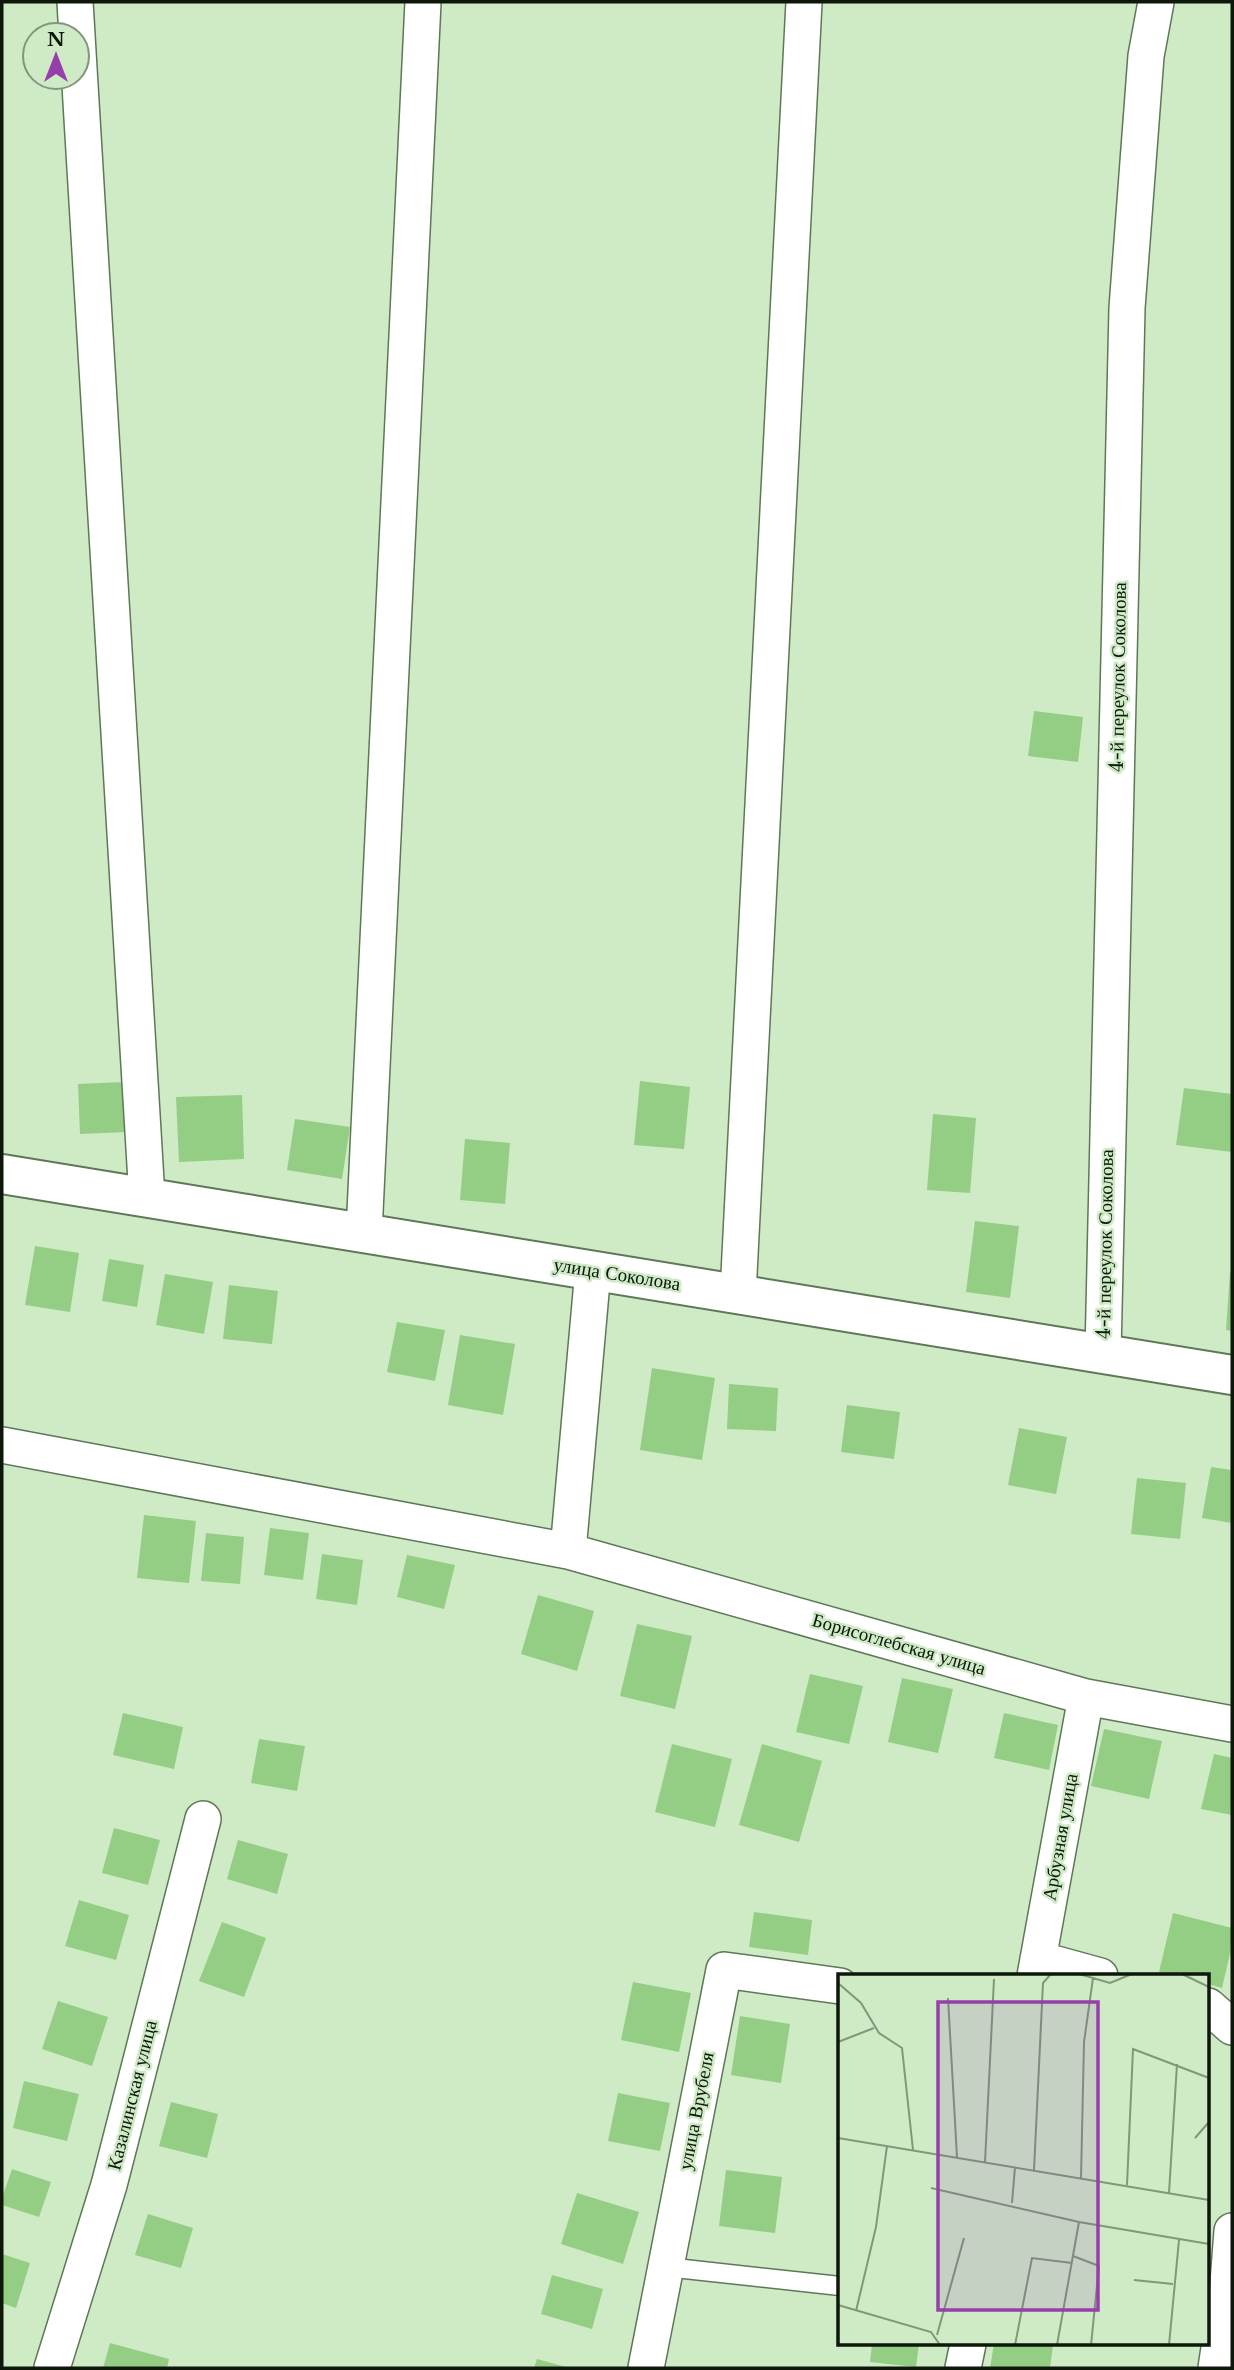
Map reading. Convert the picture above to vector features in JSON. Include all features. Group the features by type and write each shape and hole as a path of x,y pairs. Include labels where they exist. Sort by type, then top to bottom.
{"main road":[{"name":"улица Соколова","path":"2,1174 1232,1375"}],"street":[{"path":"75,2 147,1198"},
{"path":"365,1233 423,2"},
{"path":"738,1294 804,2"},
{"name":"4-й переулок Соколова","path":"1103,1353 1127,308 1146,56 1156,2"},
{"path":"568,1551 593,1270"},
{"name":"Борисоглебская улица","path":"2,1445 568,1551 1086,1698 1232,1724"},
{"name":"Арбузная улица","path":"1036,1968 1086,1698"},
{"name":"Казалинская улица","path":"52,2368 109,2185 203,1819"},
{"path":"1036,1968 1084,1974"},
{"name":"улица Врубеля","path":"646,2368 724,1970 838,1986"},
{"path":"1210,2008 1232,2027"},
{"path":"1216,2368 1227,2296 1232,2231"},
{"path":"963,2368 968,2346"}],"lane":[{"path":"666,2267 838,2286"}],"building":[{"path":"1034,711 1083,717 1078,762 1028,756"},
{"path":"640,1081 690,1087 684,1149 634,1145"},
{"path":"125,1082 127,1132 80,1134 78,1084"},
{"path":"1184,1088 1232,1094 1232,1152 1176,1145"},
{"path":"242,1095 244,1159 179,1162 176,1097"},
{"path":"933,1114 976,1118 970,1193 927,1190"},
{"path":"295,1119 350,1127 342,1179 287,1170"},
{"path":"465,1139 510,1143 505,1204 460,1200"},
{"path":"975,1221 1019,1226 1010,1298 966,1292"},
{"path":"35,1246 79,1253 70,1312 25,1305"},
{"path":"109,1259 144,1265 137,1307 102,1301"},
{"path":"1232,1272 1232,1331 1226,1330"},
{"path":"165,1274 213,1282 204,1334 156,1325"},
{"path":"229,1285 278,1291 272,1344 223,1339"},
{"path":"397,1322 445,1330 435,1381 387,1372"},
{"path":"460,1335 515,1344 503,1415 448,1405"},
{"path":"652,1368 715,1378 702,1460 640,1450"},
{"path":"729,1384 778,1388 776,1431 727,1429"},
{"path":"847,1405 900,1412 894,1459 841,1452"},
{"path":"1019,1428 1067,1437 1056,1494 1008,1485"},
{"path":"1211,1467 1232,1470 1232,1523 1202,1518"},
{"path":"1137,1478 1186,1483 1180,1539 1131,1534"},
{"path":"144,1515 196,1521 189,1583 137,1578"},
{"path":"270,1528 309,1533 303,1580 264,1575"},
{"path":"206,1533 244,1537 240,1584 201,1581"},
{"path":"322,1554 363,1560 357,1605 316,1599"},
{"path":"407,1555 455,1565 444,1609 397,1597"},
{"path":"538,1595 594,1611 577,1671 521,1654"},
{"path":"637,1624 692,1636 675,1709 620,1696"},
{"path":"810,1674 863,1686 849,1744 796,1732"},
{"path":"902,1678 953,1689 938,1753 888,1742"},
{"path":"123,1713 183,1727 174,1769 113,1755"},
{"path":"1004,1713 1058,1725 1049,1770 994,1758"},
{"path":"1104,1729 1162,1741 1149,1799 1091,1786"},
{"path":"259,1739 305,1746 297,1791 251,1783"},
{"path":"672,1744 732,1759 715,1827 655,1812"},
{"path":"762,1744 822,1761 799,1842 739,1825"},
{"path":"1214,1754 1232,1758 1232,1815 1201,1809"},
{"path":"114,1828 160,1840 148,1885 102,1873"},
{"path":"238,1840 288,1854 277,1894 227,1879"},
{"path":"79,1900 129,1915 116,1960 65,1946"},
{"path":"754,1912 812,1920 808,1955 749,1947"},
{"path":"1173,1913 1232,1928 1232,1945 1222,1988 1210,1985 1210,1974 1159,1972"},
{"path":"222,1922 266,1938 244,1997 199,1981"},
{"path":"633,1982 691,1993 679,2052 621,2040"},
{"path":"58,2001 108,2017 92,2066 42,2049"},
{"path":"740,2016 790,2024 781,2083 731,2075"},
{"path":"24,2081 79,2094 67,2141 13,2128"},
{"path":"618,2093 670,2103 660,2151 608,2141"},
{"path":"171,2102 218,2114 207,2158 159,2146"},
{"path":"12,2169 51,2182 39,2217 2,2205"},
{"path":"726,2170 782,2177 775,2233 719,2226"},
{"path":"577,2193 639,2212 623,2264 561,2244"},
{"path":"148,2214 193,2228 181,2268 135,2255"},
{"path":"2,2254 30,2263 16,2308 2,2303"},
{"path":"552,2275 603,2289 592,2329 541,2314"},
{"path":"110,2343 169,2359 167,2368 103,2368"},
{"path":"872,2346 919,2346 916,2367 870,2362"},
{"path":"994,2346 1053,2346 1050,2368 990,2368"},
{"path":"537,2359 566,2367 566,2368 534,2368"}]}
